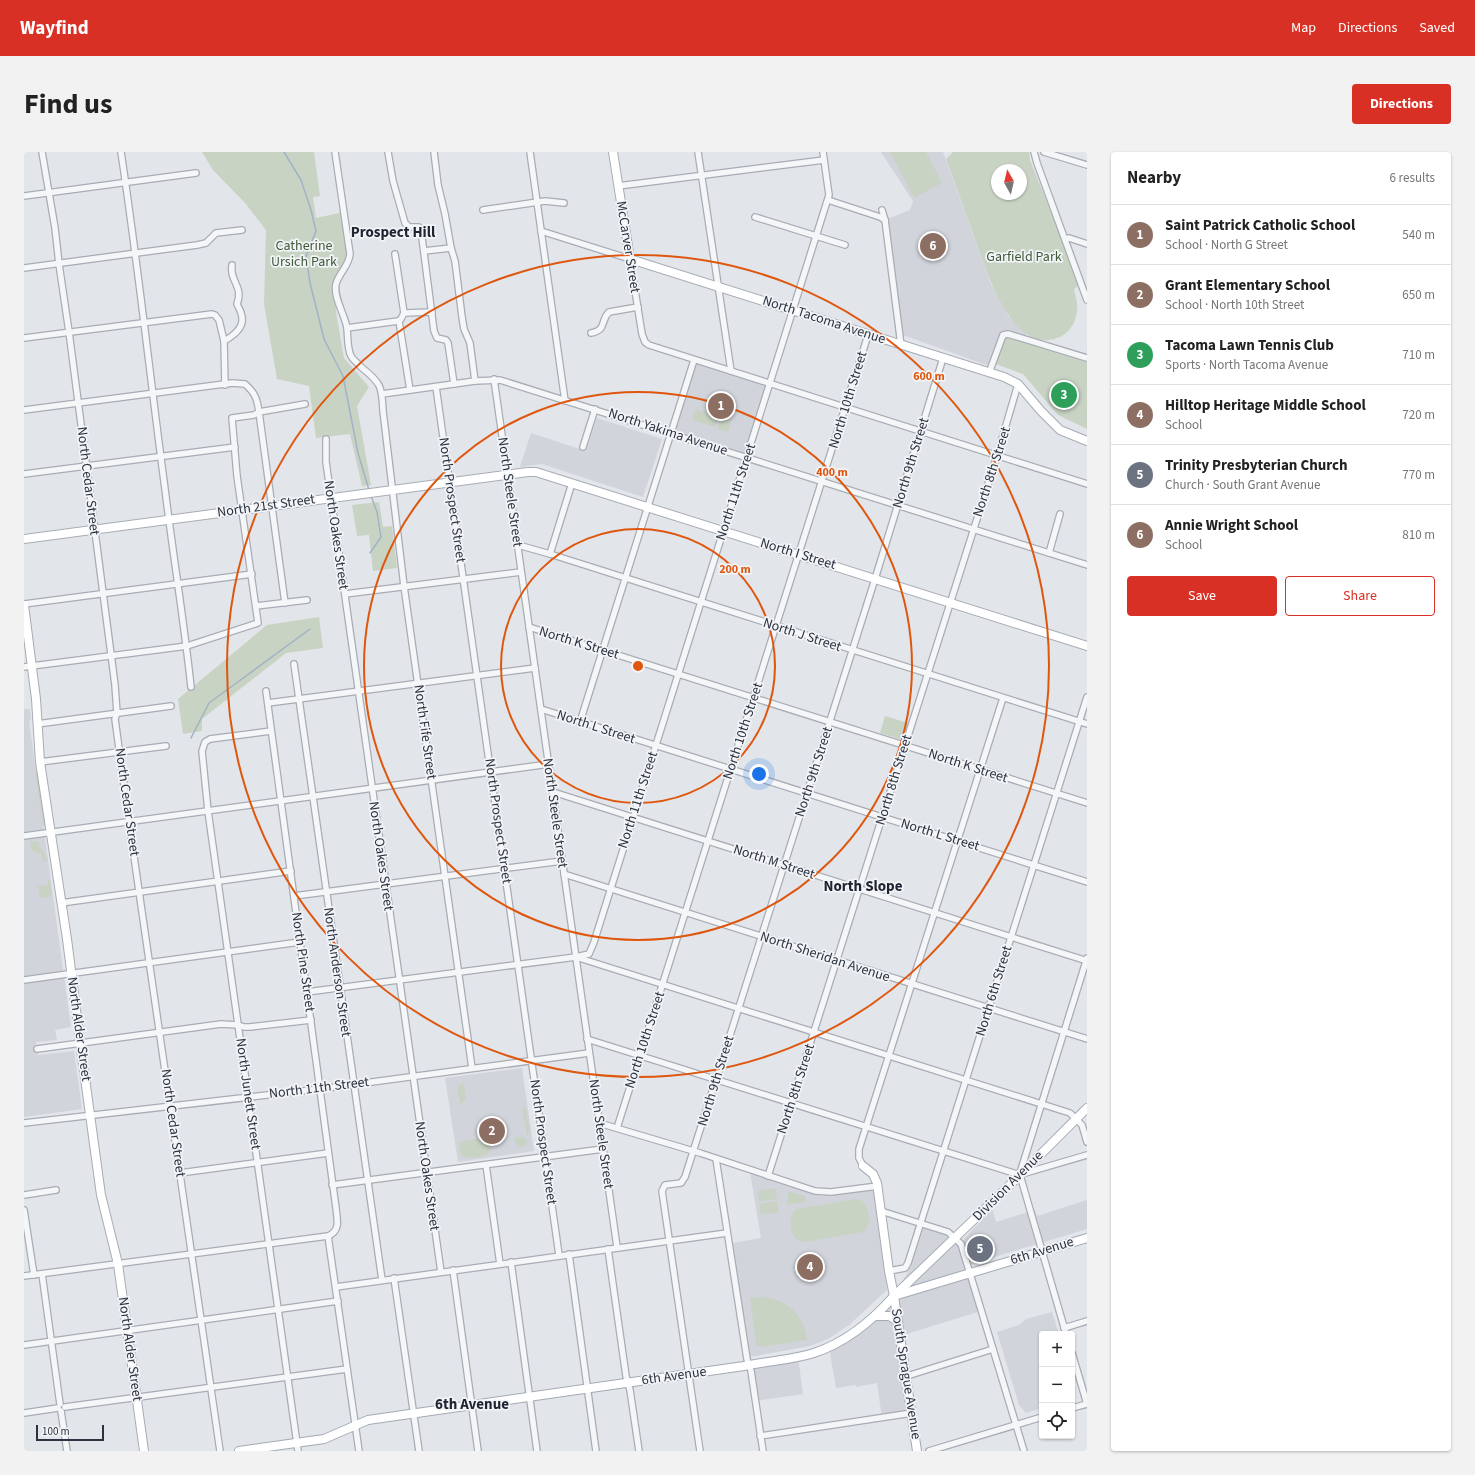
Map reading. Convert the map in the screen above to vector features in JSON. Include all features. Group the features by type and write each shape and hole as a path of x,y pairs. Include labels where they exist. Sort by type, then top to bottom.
{"main road":[{"name":"McCarver Street","path":"613,152 630,259"},
{"name":"North Tacoma Avenue","path":"630,259 1004,377 1018,384 1041,411 1060,430 1087,441"},
{"name":"North I Street","path":"508,475 536,472 1087,646"},
{"name":"North 21st Street","path":"24,539 508,475"},
{"name":"North Alder Street","path":"24,605 28,667 37,724 40,762 90,1115 103,1204 118,1264 144,1451"},
{"name":"Division Avenue","path":"894,1296 956,1238 1087,1108"},
{"path":"863,1166 872,1174 878,1186"},
{"name":"South Sprague Avenue","path":"878,1186 889,1271 907,1376 917,1451"},
{"name":"6th Avenue","path":"239,1451 297,1447 324,1439 355,1424 368,1420 798,1357 825,1349 840,1342 875,1316 894,1296 1087,1238"},
{"path":"875,1316 889,1316 898,1321"}],"street":[{"name":"North Cedar Street","path":"42,152 70,332 102,594 115,685 116,719 129,822 220,1451"},
{"path":"121,152 154,394 191,687"},
{"path":"335,152 350,254 347,265 340,274 336,284 336,291 347,328 351,356 376,381 380,386 382,394"},
{"path":"388,152 393,181 404,221 409,227 421,228 436,336 440,339 447,340 454,384"},
{"path":"434,152 438,185 455,261 462,317 464,329 470,343 475,381"},
{"path":"530,152 565,401"},
{"path":"698,152 731,371"},
{"name":"North 11th Street","path":"576,957 589,954 828,200 829,196 823,152"},
{"path":"1034,152 1087,300"},
{"path":"1044,152 1087,165"},
{"path":"618,186 824,160"},
{"path":"24,196 196,173"},
{"path":"828,200 885,220"},
{"path":"483,210 545,201 564,203"},
{"path":"882,210 885,220 901,345"},
{"path":"755,217 845,245"},
{"path":"24,268 203,244 216,233 242,230"},
{"name":"North Tacoma Avenue","path":"541,231 630,259"},
{"path":"1065,239 1069,238 1087,244"},
{"path":"424,251 451,248"},
{"path":"395,254 404,313 399,321 410,390"},
{"name":"McCarver Street","path":"630,259 641,332 644,342 654,347 694,360"},
{"path":"224,341 239,330 241,322 241,313 237,304 239,294 236,283 231,274 232,265"},
{"path":"591,333 602,328 605,317 609,312 638,307"},
{"path":"404,313 432,312"},
{"path":"24,338 210,314 215,315 219,320 224,341 225,384"},
{"path":"347,328 399,321"},
{"name":"North 10th Street","path":"617,1128 846,408 868,334"},
{"path":"990,373 1003,335 1008,334 1087,358"},
{"name":"North 9th Street","path":"668,1240 662,1191 665,1185 681,1183 686,1177 875,579 943,358"},
{"path":"580,722 694,360 1087,484"},
{"name":"North Yakima Avenue","path":"382,394 494,379 595,409 1087,565"},
{"name":"North Steele Street","path":"494,379 617,1247"},
{"path":"24,410 225,384 242,383 248,386 253,391 256,398 259,412 285,602"},
{"name":"North 8th Street","path":"768,1176 951,602 1018,384"},
{"name":"North Prospect Street","path":"436,387 559,1256"},
{"name":"North Fife Street","path":"382,394 391,490 472,1068"},
{"path":"28,667 186,646 258,623 237,476 232,418 305,404"},
{"path":"583,447 595,409"},
{"name":"North Oakes Street","path":"326,439 326,462 441,1272"},
{"path":"24,474 235,447"},
{"path":"550,554 572,483"},
{"path":"1049,553 1060,514"},
{"name":"North J Street","path":"518,545 1087,724"},
{"path":"345,594 521,572"},
{"path":"24,605 252,574"},
{"path":"256,606 306,600"},
{"name":"North K Street","path":"529,627 1087,803"},
{"name":"North Anderson Street","path":"294,664 382,1280"},
{"path":"268,703 535,668"},
{"name":"North Pine Street","path":"266,691 282,800 337,1223 337,1228 328,1236"},
{"name":"North 6th Street","path":"889,1271 905,1268 908,1263 1087,697"},
{"path":"863,1166 858,1154 913,985 1003,698"},
{"path":"37,724 171,706"},
{"name":"North L Street","path":"541,710 1087,882"},
{"name":"North Junett Street","path":"271,731 210,739 203,744 202,751 208,811 297,1447"},
{"path":"40,762 166,746"},
{"path":"24,836 548,764"},
{"name":"North M Street","path":"553,792 1087,960"},
{"path":"294,896 562,860"},
{"path":"61,903 291,871"},
{"name":"North Sheridan Avenue","path":"564,874 1087,1039"},
{"path":"24,980 300,942"},
{"path":"307,992 576,957 1070,1113 1082,1125 1087,1142"},
{"path":"1087,960 1020,1175 1065,1331 1087,1321"},
{"path":"37,1049 221,1024 250,1027 310,1020"},
{"path":"587,1039 1020,1175 1087,1155"},
{"name":"North 11th Street","path":"24,1123 248,1096 320,1089 589,1053"},
{"path":"599,1123 822,1192 838,1192 878,1186"},
{"path":"332,1185 603,1150"},
{"path":"180,1173 328,1153"},
{"path":"716,1159 746,1359 751,1371 763,1451"},
{"path":"486,1165 500,1264"},
{"path":"24,1195 56,1190"},
{"path":"24,1210 34,1275"},
{"path":"881,1211 948,1232 961,1244 1024,1451"},
{"path":"336,1287 727,1233"},
{"path":"24,1276 328,1236 359,1451"},
{"path":"668,1240 700,1451"},
{"path":"608,1249 626,1376 639,1451"},
{"path":"569,1254 586,1388 596,1451"},
{"path":"511,1262 537,1451"},
{"path":"453,1270 478,1451"},
{"path":"42,1274 67,1451"},
{"path":"394,1278 419,1451"},
{"path":"24,1345 338,1301"},
{"path":"907,1376 993,1349"},
{"path":"1075,1363 1087,1404 1075,1407"},
{"path":"24,1413 347,1369"},
{"path":"760,1436 912,1413"},
{"path":"929,1451 1039,1418"}],"shaded area":[{"path":"881,152 943,152 990,282 1008,316 1026,334 1024,337 1005,331 992,367 900,334 885,220 910,210 913,201"},
{"path":"694,360 770,383 747,457 671,433"},
{"path":"597,418 662,439 643,497 542,464 520,467 531,433 586,451"},
{"path":"24,709 30,709 31,720 29,721 71,1027 55,1030 57,1040 36,1042 38,1055 74,1051 82,1109 24,1117"},
{"path":"522,1068 534,1151 458,1162 445,1078"},
{"path":"750,1172 822,1196 874,1188 882,1230 880,1240 887,1290 849,1325 828,1339 810,1346 750,1357 733,1243 761,1238"},
{"path":"1087,1200 1087,1229 968,1265 981,1311 900,1336 912,1413 882,1418 877,1383 856,1387 856,1385 836,1388 829,1347 840,1342 894,1296 912,1264 923,1228 958,1235 961,1242 992,1209 996,1222 1035,1210 1037,1216"},
{"path":"1052,1312 1058,1331 1039,1331 1039,1409 1026,1413 1019,1405 997,1332 1019,1325 1026,1319"},
{"path":"798,1357 803,1394 755,1401 749,1365"}],"green space":[{"name":"Catherine Ursich Park","path":"202,152 314,152 320,196 313,197 316,218 344,212 350,251 334,279 336,312 344,358 369,387 357,406 371,485 362,486 350,434 316,438 309,386 277,379 264,304 266,230 245,203 213,170"},
{"path":"890,152 926,152 942,183 914,198"},
{"name":"Garfield Park","path":"953,152 1029,152 1030,160 1058,230 1078,286 1074,289 1077,313 1073,324 1063,335 1049,340 1033,338 1026,334 1016,325 1008,314 993,287 946,159"},
{"path":"1005,335 1087,361 1087,429 1058,415 1023,374 996,364"},
{"path":"696,409 718,416 715,427 692,420"},
{"path":"721,416 732,419 728,432 717,429"},
{"path":"379,502 383,527 392,526 397,568 373,571 369,535 357,536 352,505"},
{"path":"319,617 323,648 286,653 202,719 202,731 183,734 178,699 267,625"},
{"path":"885,716 908,723 903,740 880,733"},
{"path":"39,770 47,826 43,826 35,771"},
{"path":"38,841 47,861 43,861 41,853 35,853 31,849 30,842"},
{"path":"48,880 50,881 52,896 40,898 38,886 48,885"},
{"path":"464,1083 466,1100 460,1104 457,1087 458,1085"},
{"path":"522,1107 527,1109 529,1129 527,1136"},
{"path":"517,1137 522,1137 525,1139 527,1141 526,1145 521,1147 516,1144 514,1139"},
{"path":"485,1139 490,1145 490,1151 486,1155 473,1158 461,1155 459,1149 461,1142 465,1140"},
{"path":"775,1188 777,1199 759,1201 758,1191"},
{"path":"789,1191 806,1197 805,1202 786,1205"},
{"path":"855,1199 862,1201 865,1204 868,1212 868,1226 863,1232 804,1242 795,1238 790,1223 791,1217 796,1209"},
{"path":"777,1201 779,1212 761,1214 759,1204"},
{"path":"750,1298 769,1298 786,1304 798,1316 805,1331 807,1340 760,1347 756,1344"}],"waterway":[{"path":"284,152 301,180 311,210 316,231 306,256 310,283 324,339 343,376 358,453 369,490"},
{"path":"370,553 381,537 377,512 371,496"},
{"path":"191,738 209,703 310,629"}],"place":[{"name":"Annie Wright School","path":"933,246"},
{"name":"Tacoma Lawn Tennis Club","path":"1064,395"},
{"name":"Saint Patrick Catholic School","path":"721,406"},
{"name":"Grant Elementary School","path":"492,1131"},
{"name":"Trinity Presbyterian Church","path":"980,1249"},
{"name":"Hilltop Heritage Middle School","path":"810,1267"}],"district":[{"name":"Prospect Hill","path":"393,232"},
{"name":"North Slope","path":"863,886"},
{"name":"6th Avenue","path":"472,1404"}]}
